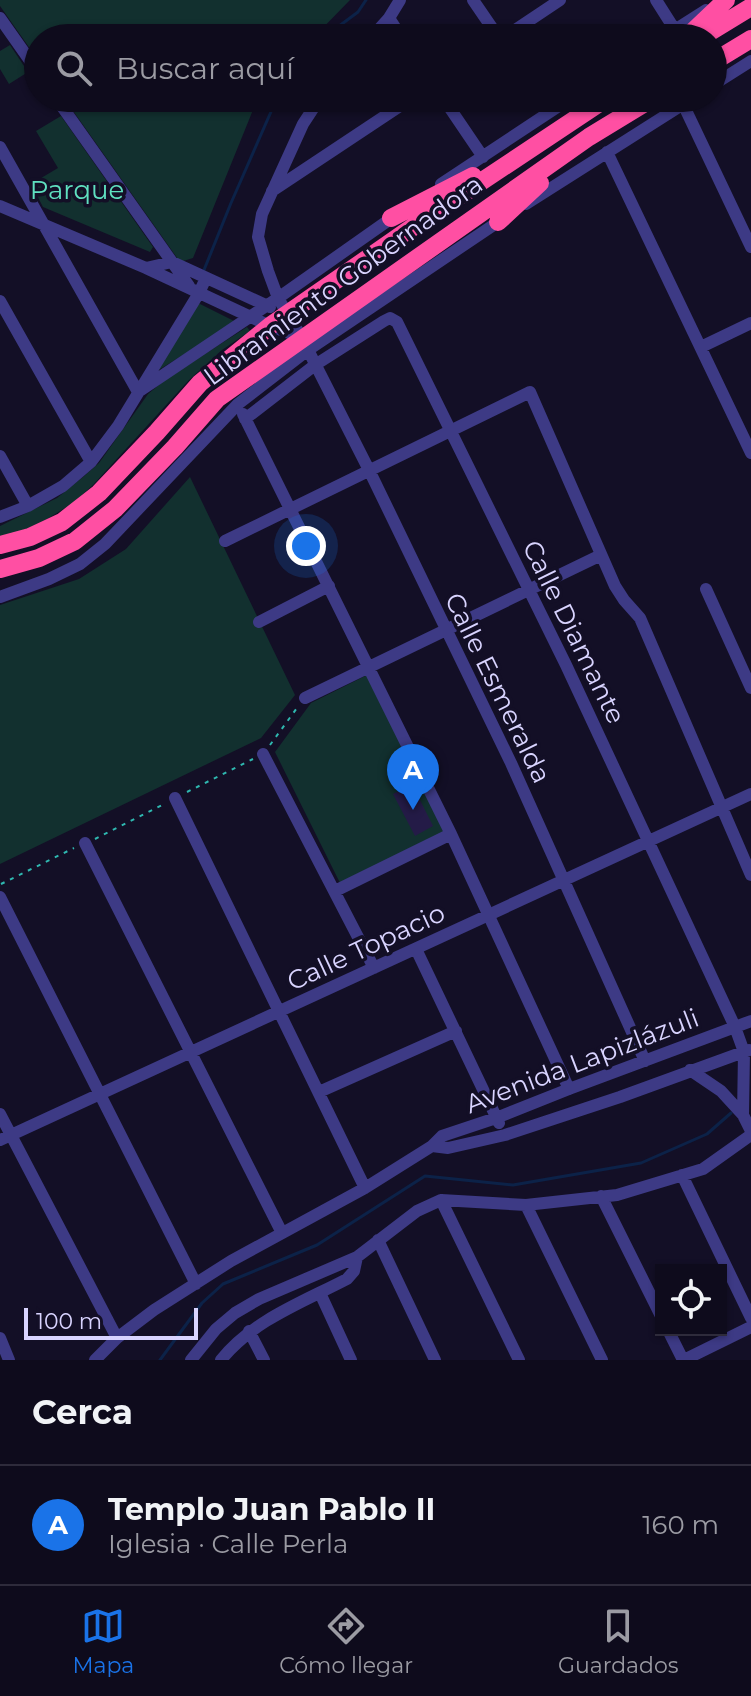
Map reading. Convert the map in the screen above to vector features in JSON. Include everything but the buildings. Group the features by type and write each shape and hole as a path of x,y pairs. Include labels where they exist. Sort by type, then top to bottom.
{"highway":[{"path":"693,24 724,0"},
{"path":"723,24 751,7"},
{"path":"727,53 751,39"},
{"path":"727,56 751,46"},
{"name":"Libramiento Gobernadora","path":"0,545 30,537 62,522 99,493 200,383 270,326 278,306 407,231 586,112"},
{"name":"Libramiento Gobernadora","path":"0,569 39,558 75,541 115,509 217,399 305,344 589,137 630,112"},
{"path":"391,218 553,134"},
{"path":"498,222 589,137"}],"street":[{"path":"384,24 400,0"},
{"path":"473,0 491,24"},
{"path":"523,24 560,0"},
{"path":"656,0 673,24"},
{"path":"0,18 24,52"},
{"path":"389,18 393,24"},
{"path":"727,76 751,61"},
{"path":"66,112 194,291"},
{"name":"Calle Esmeralda","path":"311,112 262,214 258,237 278,306 305,344 369,470 511,763 645,1061"},
{"path":"272,191 391,112"},
{"path":"452,112 483,157"},
{"path":"138,392 251,317 278,306 391,218 550,112"},
{"path":"0,597 80,564 105,544 238,404 305,344 671,112"},
{"path":"693,112 751,247"},
{"path":"0,147 138,392"},
{"path":"607,152 751,453"},
{"path":"0,206 146,268 305,344"},
{"path":"146,268 172,262 278,306"},
{"path":"0,517 28,506 63,486 91,462 118,426 194,291 206,278"},
{"path":"0,301 91,462"},
{"name":"Calle Diamante","path":"315,365 384,321 390,318 397,322 650,841 748,1051"},
{"path":"701,347 751,323"},
{"path":"245,419 315,365"},
{"path":"225,541 530,392 615,586 640,618 751,875"},
{"path":"238,404 451,834 569,1089"},
{"path":"0,456 28,506"},
{"path":"305,698 601,555"},
{"path":"259,622 329,586"},
{"path":"706,589 751,688"},
{"path":"263,754 374,968"},
{"name":"Calle Topacio","path":"6,1138 751,794"},
{"path":"175,798 365,1188"},
{"path":"335,891 451,834"},
{"path":"85,843 282,1233"},
{"path":"0,897 196,1284"},
{"path":"416,949 505,1135"},
{"name":"Avenida Lapizlázuli","path":"95,1360 117,1338 154,1310 231,1261 365,1188 432,1146 442,1136 751,1021"},
{"path":"319,1092 456,1031"},
{"path":"743,1115 748,1051"},
{"name":"Avenida Lapizlázuli","path":"432,1146 448,1148 505,1135 748,1051"},
{"path":"191,1360 216,1329 235,1313 259,1299 357,1257 417,1211 441,1200 526,1205 617,1195 703,1169 751,1133 743,1115 721,1091 690,1070"},
{"path":"0,1114 6,1138 117,1338"},
{"path":"682,1175 751,1318"},
{"path":"601,1196 655,1304"},
{"path":"441,1200 519,1360"},
{"path":"526,1205 602,1360"},
{"path":"378,1240 435,1360"},
{"path":"221,1360 249,1331 347,1279 354,1271 357,1257"},
{"path":"320,1293 351,1360"},
{"path":"671,1336 683,1360 751,1327"},
{"path":"249,1331 264,1360"},
{"path":"0,1338 9,1360"}],"path":[{"path":"0,884 263,754 305,698"}],"green space":[{"path":"0,0 350,0 327,24 24,24 24,40 0,6"},
{"path":"10,45 24,66 24,75 9,84 0,69 0,51"},
{"path":"74,112 252,112 193,258 180,262"},
{"name":"Parque","path":"61,116 153,247 150,252 43,207 31,184 58,168 36,131"},
{"path":"198,303 236,322 157,371"},
{"path":"247,327 250,331 222,350 189,380 73,503 22,531 0,536 0,526 57,498 99,463 148,394"},
{"path":"190,477 295,695 261,738 0,864 0,605 79,579 126,549"},
{"path":"367,675 445,831 340,883 275,752 311,703"}],"waterway":[{"path":"342,24 358,12 366,0"},
{"path":"204,270 271,112"},
{"path":"160,1360 202,1303 223,1284 317,1245 425,1176 513,1185 641,1163 707,1134 731,1113"}],"place":[{"name":"Templo Juan Pablo II","path":"413,810"}]}
